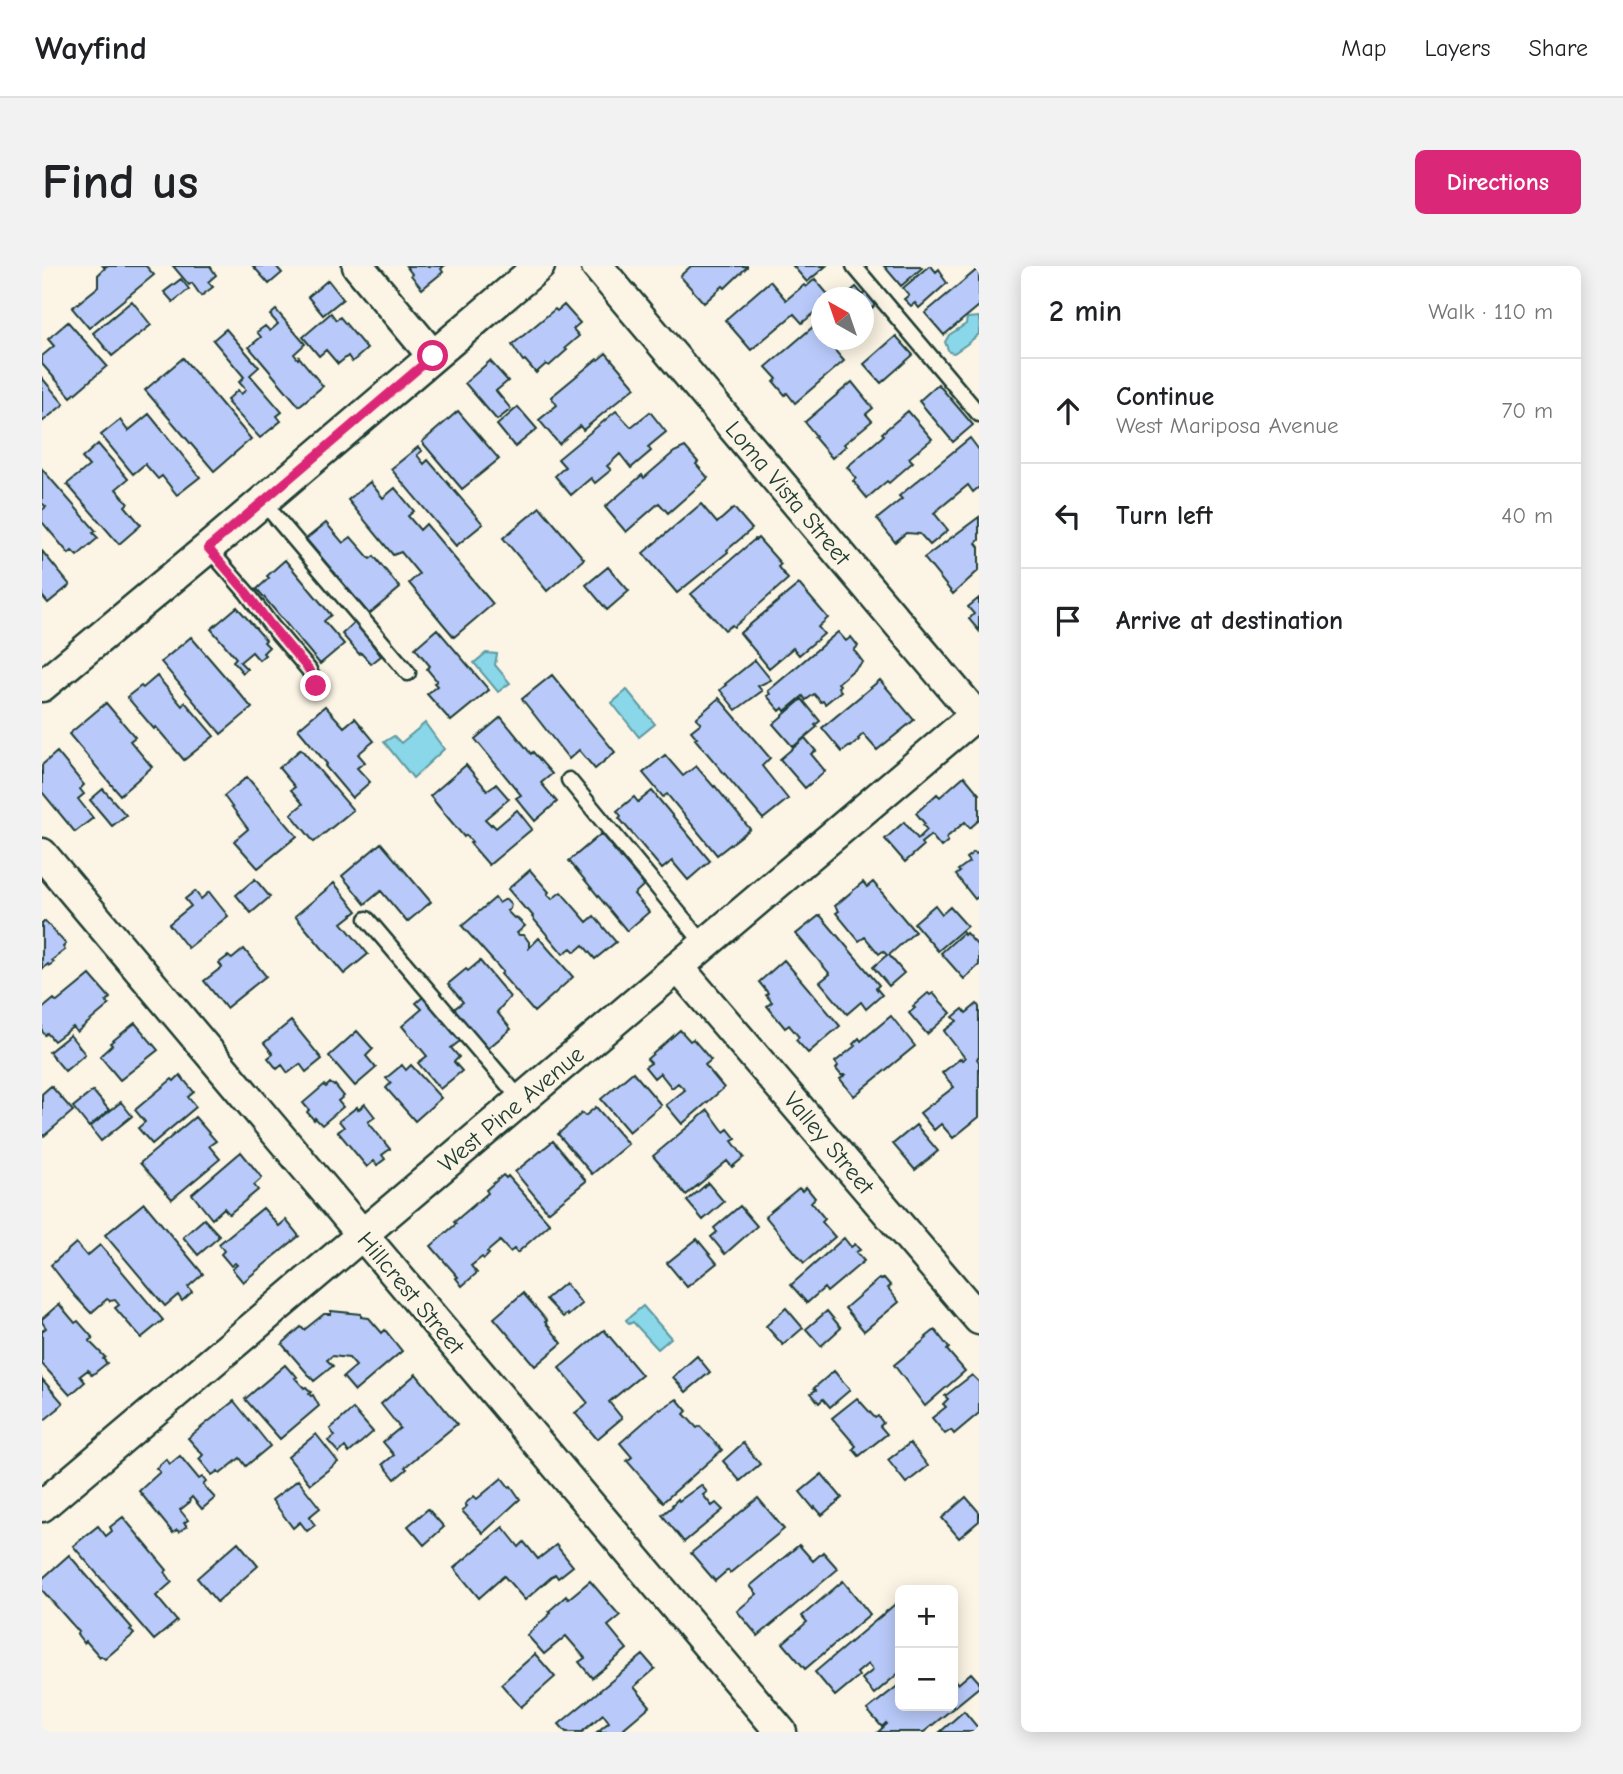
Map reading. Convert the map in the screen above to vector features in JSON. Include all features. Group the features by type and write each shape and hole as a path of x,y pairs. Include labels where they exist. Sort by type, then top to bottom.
{"street":[{"path":"358,266 433,356"},
{"path":"42,686 263,502 539,266"},
{"name":"Loma Vista Street","path":"597,266 978,715"},
{"name":"West Pine Avenue","path":"42,1506 978,715"},
{"name":"Hillcrest Street","path":"42,854 781,1732"},
{"name":"Valley Street","path":"678,967 979,1319"}],"lane":[{"path":"854,266 979,414"},
{"path":"263,502 408,673"},
{"path":"208,548 309,670 316,686"},
{"path":"569,780 705,944"},
{"path":"368,919 521,1100"}],"water":[{"path":"979,317 979,334 954,353 949,352 945,342 949,335 966,324 967,318"},
{"path":"486,653 497,654 495,665 510,683 498,692 474,663"},
{"path":"627,690 655,724 639,737 612,703"},
{"path":"425,723 444,749 413,778 384,742 394,736 401,743"},
{"path":"643,1306 671,1338 658,1349 633,1322 629,1324 626,1320"}],"building":[{"path":"103,266 146,266 154,275 89,328 72,308 98,287 98,275 105,268"},
{"path":"173,266 210,266 216,275 208,282 213,287 201,296 192,283 189,285"},
{"path":"253,266 276,266 282,273 269,284"},
{"path":"406,266 444,266 441,269 443,272 422,289"},
{"path":"691,266 747,267 704,303 680,276"},
{"path":"793,266 826,266 807,282"},
{"path":"884,266 920,266 922,268 901,286"},
{"path":"929,266 936,272 939,269 947,283 919,308 915,303 911,306 904,299 909,295 903,288"},
{"path":"979,268 979,306 944,335 925,313"},
{"path":"181,279 189,289 173,302 164,292"},
{"path":"815,279 822,287 811,287 811,316 802,323 794,314 751,350 725,320 770,281 786,300 804,285 806,287"},
{"path":"328,280 343,299 323,315 308,297"},
{"path":"132,301 151,325 112,356 93,333"},
{"path":"564,305 580,323 573,329 579,336 549,366 546,364 536,373 512,345 555,309 557,311"},
{"path":"276,310 305,344 294,354 323,386 299,406 249,347 261,337 257,332 265,326 270,331 278,324 270,315"},
{"path":"331,313 336,320 340,317 367,349 352,362 348,356 338,364 326,350 319,356 303,337"},
{"path":"68,322 107,366 71,397 42,364 42,356 54,346 48,339"},
{"path":"226,329 259,367 250,375 282,412 277,416 281,421 260,438 227,400 238,390 241,394 246,390 239,382 244,377 213,340"},
{"path":"811,329 811,350 835,350 844,361 795,403 774,382 777,379 766,367"},
{"path":"896,336 913,355 881,383 864,364"},
{"path":"606,353 635,387 583,430 580,426 559,444 539,420 557,405 551,397"},
{"path":"183,358 251,439 214,471 145,390"},
{"path":"490,361 508,381 496,391 511,409 497,420 465,383"},
{"path":"42,378 64,404 42,422"},
{"path":"852,382 873,408 866,414 872,421 844,444 846,446 832,458 805,422"},
{"path":"938,384 973,425 953,442 919,401"},
{"path":"518,407 537,429 515,447 497,425"},
{"path":"458,411 499,459 462,489 422,442"},
{"path":"616,411 631,427 650,412 666,432 648,447 651,451 631,468 620,454 607,466 611,470 595,483 591,478 571,495 555,476 565,467 558,459"},
{"path":"908,411 932,439 909,458 913,462 867,498 853,481 856,478 847,467"},
{"path":"149,414 200,477 177,495 162,476 158,479 145,464 133,474 101,435 120,420 128,431"},
{"path":"970,438 979,450 979,487 973,492 968,485 934,513 948,530 930,545 920,534 906,533 895,542 877,519 902,499 899,496"},
{"path":"98,444 128,479 116,489 128,503 125,506 141,525 119,544 67,484 89,466 82,458"},
{"path":"418,447 422,451 417,455 424,464 428,460 483,524 456,546 391,469"},
{"path":"685,447 708,478 668,513 659,503 626,532 605,507 642,475 644,478 674,452"},
{"path":"42,469 96,531 93,533 98,538 77,556 72,551 69,554 42,522 42,510 46,507 42,503"},
{"path":"370,482 383,498 395,488 414,511 408,516 420,530 426,524 493,604 454,637 409,583 419,574 401,552 393,555 348,500"},
{"path":"701,504 717,523 734,508 752,529 677,593 643,553"},
{"path":"540,507 584,559 547,591 503,538"},
{"path":"979,517 979,540 976,543 979,547 979,570 953,594 924,558"},
{"path":"326,523 343,543 351,537 370,559 374,556 400,588 369,614 306,539"},
{"path":"758,538 781,564 778,567 788,579 734,627 732,625 725,630 691,594"},
{"path":"42,551 70,585 48,603 42,596"},
{"path":"285,560 331,615 324,621 344,644 320,664 257,589"},
{"path":"608,567 629,591 607,610 586,585"},
{"path":"799,584 828,618 818,627 824,634 799,655 793,648 769,668 740,633"},
{"path":"979,598 979,631 969,619 974,614 968,607"},
{"path":"237,607 269,647 259,660 252,652 240,662 247,669 243,673 233,661 236,658 211,629"},
{"path":"356,621 374,642 372,644 381,656 371,664 342,634"},
{"path":"437,629 489,690 451,721 427,694 437,686 434,683 437,681 427,669 430,666 415,648"},
{"path":"838,632 846,641 851,637 858,646 854,650 863,662 838,683 841,691 825,704 814,694 806,700 803,696 785,711 783,708 780,711 767,696 770,694 768,691"},
{"path":"191,637 252,708 221,734 161,662"},
{"path":"755,660 771,680 758,686 762,691 736,710 720,690"},
{"path":"552,675 615,752 595,769 579,750 569,759 522,699"},
{"path":"157,676 182,706 185,702 214,736 184,760 127,697"},
{"path":"880,680 914,720 877,750 863,734 842,752 822,728"},
{"path":"719,698 770,758 762,766 788,799 763,819 691,731 701,723 696,718"},
{"path":"802,699 820,721 815,725 817,727 793,747 773,724"},
{"path":"106,703 135,737 130,741 152,767 120,795 69,734"},
{"path":"325,706 344,727 355,718 374,741 358,754 365,762 357,768 370,782 352,798 298,729"},
{"path":"501,717 531,754 533,752 552,774 541,783 557,802 535,821 516,798 521,795 475,739"},
{"path":"805,738 816,751 811,754 825,771 805,788 780,759"},
{"path":"301,749 353,810 314,842 291,814 303,804 291,790 295,787 279,768"},
{"path":"57,752 84,785 80,789 84,794 78,799 93,818 75,832 42,792 42,765"},
{"path":"665,755 683,776 696,766 750,829 717,855 667,794 663,797 643,773"},
{"path":"466,765 487,790 496,784 509,799 485,819 491,825 496,828 517,810 532,829 489,865 430,796"},
{"path":"964,776 979,794 979,820 970,828 965,822 946,838 948,841 941,847 931,835 905,862 885,839 904,822 918,839 927,830 916,813 937,794 940,797"},
{"path":"247,777 297,836 258,868 234,841 248,829 224,796"},
{"path":"103,789 126,815 112,826 90,800"},
{"path":"652,791 710,861 688,880 672,861 662,869 619,818 621,816 617,811 634,797 638,802"},
{"path":"601,834 644,885 634,894 649,912 627,931 569,861"},
{"path":"381,843 431,902 407,922 381,891 365,904 342,876"},
{"path":"979,852 979,896 975,899 956,875 960,872 958,870 969,862 966,858"},
{"path":"530,870 552,899 561,892 587,922 594,916 616,942 595,959 583,945 575,952 571,948 563,954 508,889"},
{"path":"255,879 270,897 251,913 236,895"},
{"path":"863,882 867,887 873,882 915,932 889,955 904,973 889,986 873,967 887,955 883,951 879,954 865,937 859,941 836,913 839,911 835,906"},
{"path":"334,883 357,911 342,923 368,954 344,974 295,916"},
{"path":"195,891 201,899 209,892 228,916 188,948 169,924 191,906 185,899"},
{"path":"495,898 499,903 506,899 511,904 507,911 525,926 517,933 524,935 529,942 529,948 539,938 573,977 534,1012 462,926"},
{"path":"935,905 942,914 950,907 967,926 938,951 914,923"},
{"path":"820,915 879,985 876,988 882,995 866,1009 861,1002 847,1014 820,982 830,974 796,934"},
{"path":"45,921 66,944 63,947 65,950 52,960 54,962 42,969 42,923"},
{"path":"963,933 979,947 979,965 964,979 941,953"},
{"path":"244,949 266,976 226,1008 204,981 222,967 219,963 228,956 232,959"},
{"path":"784,960 840,1026 808,1053 796,1040 799,1037 789,1025 785,1028 767,1006 772,1002 759,982"},
{"path":"480,961 510,997 497,1012 511,1029 486,1050 454,1009 463,1002 448,984"},
{"path":"90,975 110,998 106,1002 109,1005 77,1032 73,1027 54,1041 42,1031 42,1009 54,999 57,1002"},
{"path":"928,993 933,993 951,1013 927,1034 909,1013"},
{"path":"424,996 464,1038 451,1048 459,1057 454,1062 462,1071 440,1089 418,1063 427,1056 402,1026 422,1009 416,1003"},
{"path":"977,1004 979,1117 953,1138 941,1124 934,1130 920,1113 954,1087 942,1073 961,1058 965,1058 944,1031 957,1021 953,1017 963,1009 966,1013"},
{"path":"891,1016 915,1046 854,1096 840,1079 845,1075 841,1075 836,1069 838,1066 835,1062 855,1046 853,1044 859,1038 861,1041"},
{"path":"291,1021 322,1059 306,1072 300,1064 288,1073 282,1065 277,1069 268,1058 273,1054 264,1043"},
{"path":"135,1023 158,1050 120,1080 100,1056 112,1045 110,1043"},
{"path":"680,1030 690,1041 693,1039 711,1060 705,1065 724,1088 682,1124 666,1105 685,1090 678,1083 672,1088 660,1073 654,1078 645,1067 651,1063 647,1059"},
{"path":"357,1031 373,1049 366,1056 376,1068 355,1086 329,1056"},
{"path":"70,1035 85,1054 65,1071 49,1052"},
{"path":"402,1065 406,1070 411,1065 441,1098 415,1121 386,1088 391,1083 386,1078"},
{"path":"633,1072 661,1105 629,1132 601,1099"},
{"path":"180,1075 194,1092 188,1097 196,1107 152,1144 138,1128 145,1122 135,1110"},
{"path":"330,1083 344,1096 338,1101 343,1107 322,1125 307,1112 309,1110 303,1103"},
{"path":"51,1086 73,1111 44,1136 42,1094"},
{"path":"93,1091 109,1110 89,1127 73,1107"},
{"path":"121,1102 132,1116 101,1141 90,1127"},
{"path":"365,1104 375,1117 368,1122 390,1149 382,1155 385,1159 377,1165 374,1161 367,1167 338,1132 344,1127 339,1121"},
{"path":"596,1107 628,1144 592,1174 558,1134 582,1113 585,1116"},
{"path":"708,1110 724,1132 728,1129 736,1139 732,1141 744,1157 732,1167 727,1161 686,1195 653,1156"},
{"path":"195,1117 216,1141 209,1146 220,1159 172,1199 140,1163"},
{"path":"916,1125 938,1151 915,1170 893,1144"},
{"path":"553,1141 586,1181 548,1212 515,1172"},
{"path":"241,1152 262,1178 254,1185 258,1190 229,1214 224,1208 212,1219 192,1194"},
{"path":"503,1175 506,1178 508,1176 550,1224 517,1253 514,1249 510,1252 500,1241 487,1252 489,1254 484,1259 482,1257 471,1266 477,1273 462,1286 456,1278 458,1277 431,1246 488,1193 486,1190"},
{"path":"708,1183 724,1202 703,1220 687,1201"},
{"path":"806,1187 815,1198 811,1202 825,1219 822,1222 835,1237 804,1263 765,1216 799,1188 802,1191"},
{"path":"144,1203 203,1274 188,1287 192,1292 182,1301 178,1295 165,1306 105,1235"},
{"path":"740,1206 757,1226 725,1254 711,1237 717,1232 714,1228"},
{"path":"263,1208 279,1226 286,1220 299,1236 243,1282 232,1269 237,1265 235,1263 231,1266 221,1254 224,1251 219,1244"},
{"path":"204,1219 219,1237 198,1255 183,1237"},
{"path":"844,1238 851,1247 855,1244 860,1250 856,1252 864,1261 827,1292 824,1288 807,1303 791,1285"},
{"path":"697,1239 717,1263 687,1287 667,1263"},
{"path":"76,1243 87,1256 100,1245 163,1320 141,1338 115,1308 119,1305 115,1300 107,1299 91,1313 51,1265"},
{"path":"884,1278 899,1302 864,1331 845,1308 879,1279"},
{"path":"565,1283 582,1304 563,1317 546,1299"},
{"path":"523,1293 562,1343 535,1366 494,1318"},
{"path":"59,1304 75,1323 78,1321 93,1338 89,1341 105,1357 103,1359 107,1363 92,1375 88,1370 80,1376 85,1382 70,1395 42,1364 42,1331 46,1328 42,1319"},
{"path":"786,1308 803,1328 783,1345 766,1326"},
{"path":"331,1311 361,1314 361,1317 369,1318 382,1333 385,1330 402,1351 355,1391 343,1377 356,1366 349,1358 332,1356 327,1360 333,1366 314,1381 282,1344 301,1327 304,1330 324,1314 331,1314"},
{"path":"827,1311 841,1328 821,1346 806,1329"},
{"path":"604,1330 642,1375 609,1402 622,1418 597,1439 575,1413 588,1403 559,1368"},
{"path":"935,1330 949,1348 947,1350 965,1371 925,1406 894,1365"},
{"path":"697,1356 710,1372 686,1392 673,1377"},
{"path":"285,1365 304,1388 311,1392 309,1394 313,1395 319,1406 280,1439 245,1399"},
{"path":"834,1371 850,1390 830,1407 823,1399 819,1403 811,1393"},
{"path":"416,1374 457,1424 405,1467 407,1469 395,1479 383,1464 394,1455 383,1442 400,1428 381,1404"},
{"path":"972,1375 979,1382 979,1413 954,1434 951,1430 945,1434 932,1418 946,1407 943,1404 948,1399 945,1396"},
{"path":"42,1379 63,1403 42,1422"},
{"path":"857,1398 875,1418 878,1416 883,1423 880,1426 887,1434 859,1456 853,1449 856,1446 832,1418"},
{"path":"677,1399 687,1411 684,1414 697,1428 700,1426 722,1450 663,1502 627,1461 632,1457 620,1443 659,1409"},
{"path":"234,1401 270,1446 246,1466 240,1458 220,1474 218,1471 212,1475 199,1459 203,1455 188,1438"},
{"path":"353,1409 373,1432 349,1453 345,1447 339,1453 328,1441 335,1436 330,1429"},
{"path":"316,1434 338,1462 310,1484 288,1457"},
{"path":"743,1443 760,1464 740,1481 723,1461"},
{"path":"910,1443 928,1466 906,1483 888,1460"},
{"path":"180,1456 199,1479 202,1477 206,1482 203,1485 215,1498 202,1509 192,1497 180,1510 188,1520 184,1523 187,1526 173,1533 139,1491 160,1472 156,1468 166,1459 170,1464"},
{"path":"822,1474 842,1498 822,1515 800,1492"},
{"path":"502,1478 520,1499 483,1533 462,1511 474,1496 477,1499"},
{"path":"298,1480 320,1508 309,1517 315,1525 307,1531 300,1522 293,1528 272,1500"},
{"path":"701,1485 707,1492 703,1495 712,1506 716,1503 723,1510 684,1542 662,1515 678,1499 679,1501"},
{"path":"966,1497 979,1512 979,1521 959,1538 942,1518"},
{"path":"758,1498 784,1529 730,1573 728,1570 715,1581 691,1553"},
{"path":"428,1509 444,1527 424,1545 408,1526"},
{"path":"123,1517 167,1570 165,1572 172,1582 156,1596 177,1621 154,1640 73,1546 98,1526 106,1536 112,1531 110,1527"},
{"path":"503,1527 519,1547 524,1542 538,1559 556,1545 573,1566 558,1578 555,1574 525,1600 504,1576 479,1598 454,1568"},
{"path":"238,1542 258,1566 217,1602 197,1578"},
{"path":"799,1545 813,1561 823,1552 838,1569 758,1636 737,1611 757,1594 750,1586"},
{"path":"69,1555 132,1628 130,1630 134,1634 105,1659 86,1641 84,1643 77,1634 79,1632 42,1590 42,1579"},
{"path":"590,1581 620,1616 608,1626 627,1649 592,1678 579,1662 585,1658 566,1636 544,1654 527,1635 566,1596 568,1599"},
{"path":"843,1581 870,1614 805,1669 783,1643 807,1622 802,1616"},
{"path":"895,1604 895,1676 874,1694 862,1679 873,1670 868,1664 857,1673 859,1676 835,1696 815,1672"},
{"path":"535,1654 555,1677 521,1707 501,1684"},
{"path":"643,1655 655,1669 634,1687 650,1706 624,1728 627,1732 597,1732 609,1722 603,1714 582,1732 566,1732 559,1724"},
{"path":"971,1673 979,1682 979,1687 958,1704 958,1684"},
{"path":"895,1688 895,1711 950,1711 924,1732 878,1732 887,1724 882,1727 867,1710"},
{"path":"964,1711 979,1732 940,1732"}],"route":[{"path":"316,686 309,670 208,548 433,356"}]}
